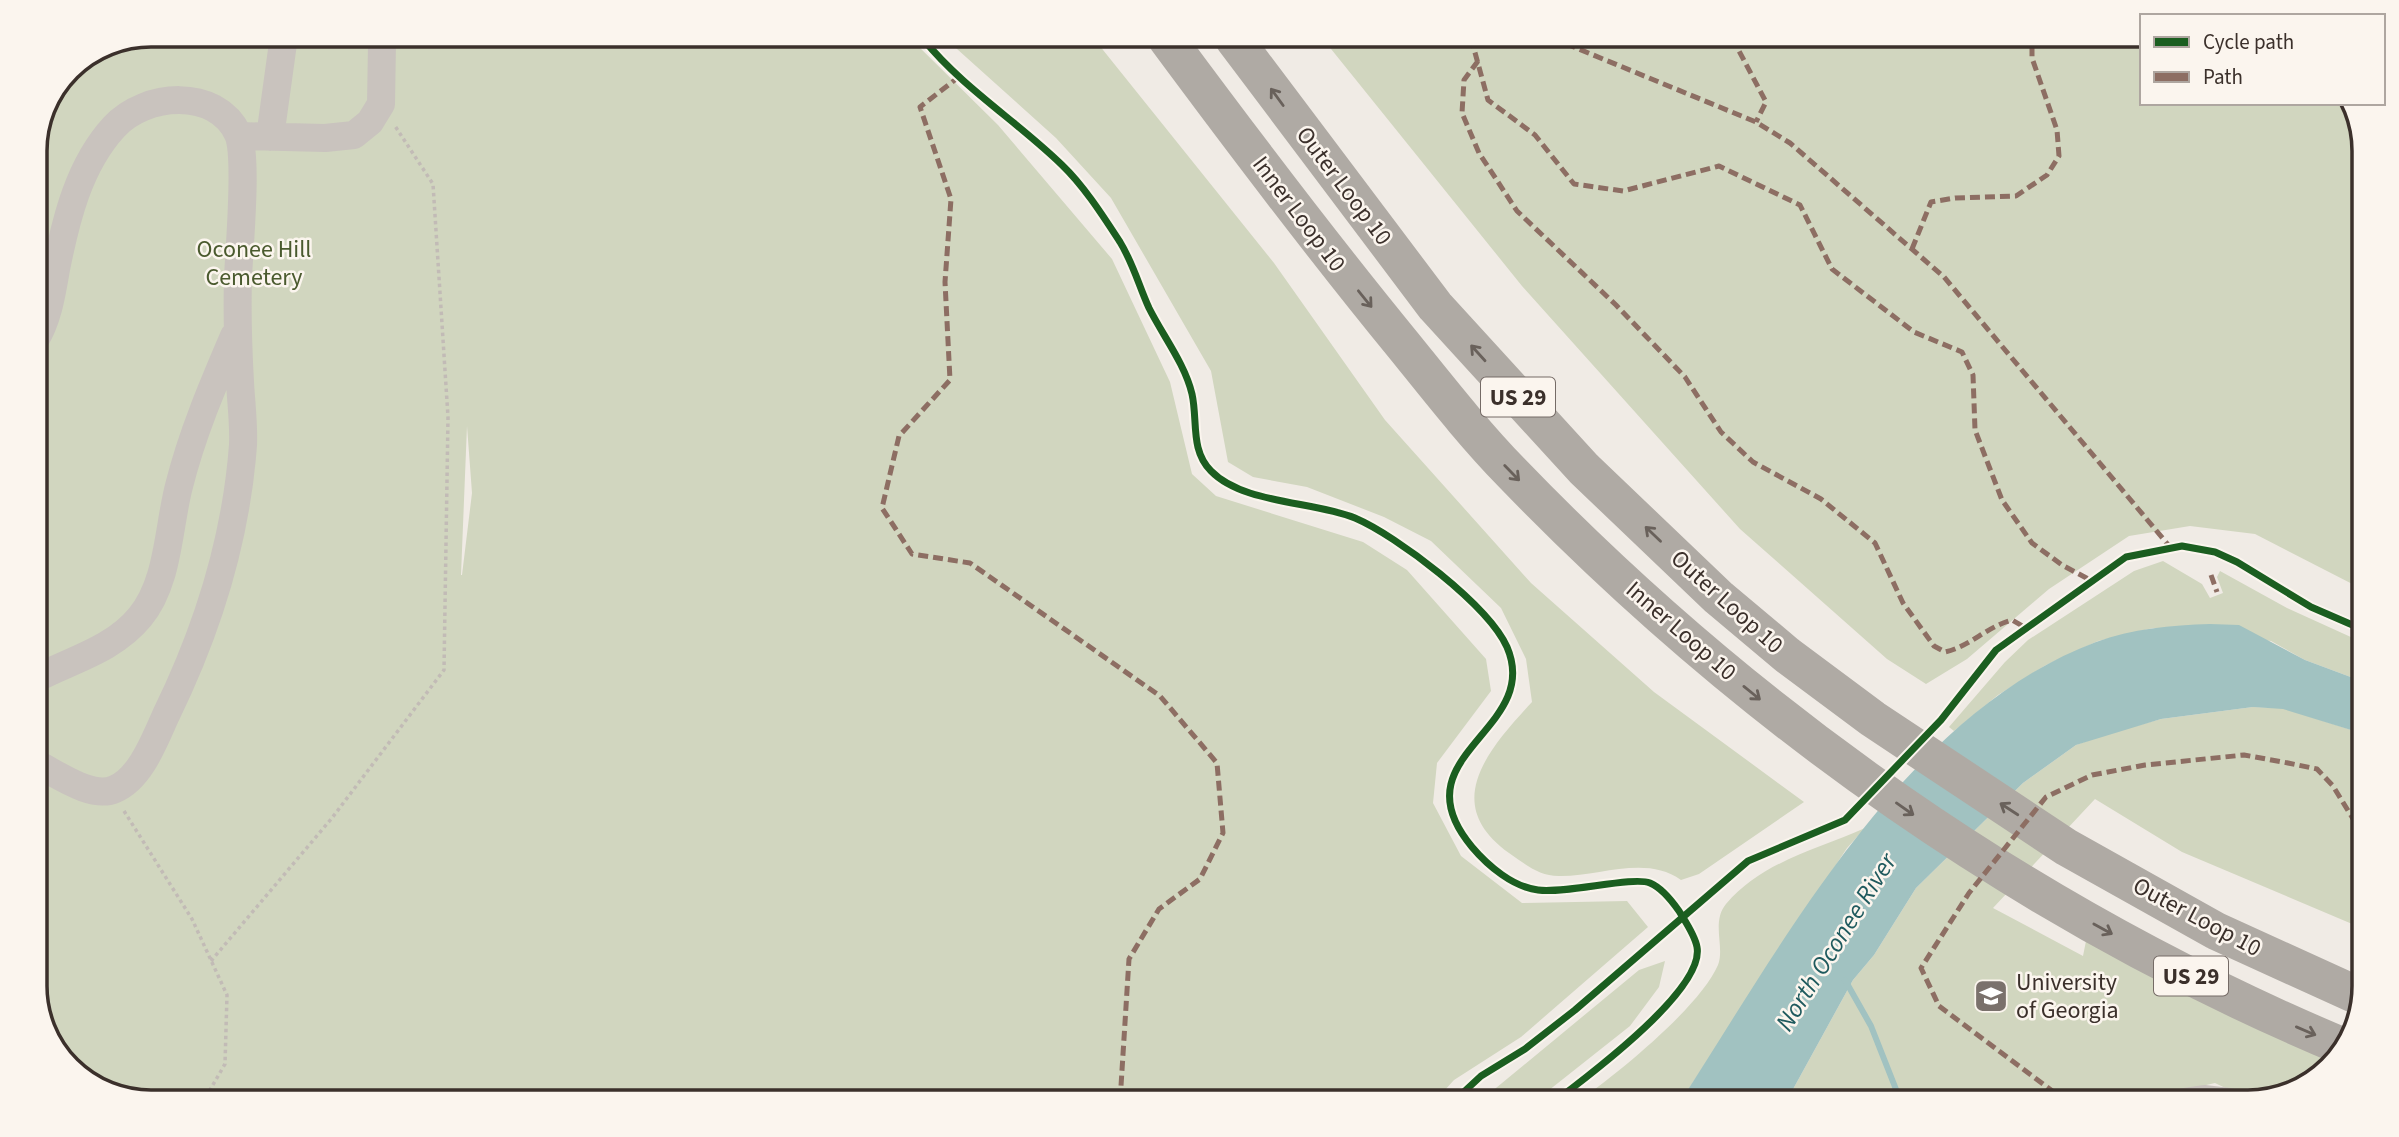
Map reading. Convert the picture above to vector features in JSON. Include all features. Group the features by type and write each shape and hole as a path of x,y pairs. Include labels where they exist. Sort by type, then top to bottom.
{"highway":[{"name":"Inner Loop 10","path":"1173,47 1352,282 1509,471 1689,640 1829,756 1928,824 2020,882 2163,962 2268,1015 2335,1043"},
{"name":"Outer Loop 10","path":"1240,47 1435,306 1584,469 1718,597 1787,655 1873,719 2066,846 2216,931 2351,993"}],"lane":[{"path":"270,137 282,47"},
{"path":"239,136 325,138 354,135 370,122 381,104 382,47"},
{"path":"47,307 77,186 94,154 116,125 143,105 173,99 202,104 225,117 239,136 242,178 237,330 243,442 233,529 212,606 183,680 150,748 126,783 112,791 93,791 47,769"},
{"path":"47,673 107,644 141,617 158,584 178,487 195,430 237,330"}],"path":[{"path":"211,961 332,818 444,670 448,417 433,184 381,104"},
{"path":"112,791 192,919 227,995 225,1064 210,1090"}],"green space":[{"name":"Oconee Hill Cemetery","path":"152,47 919,47 998,125 1112,259 1170,382 1192,474 1216,496 1363,542 1407,570 1486,659 1491,691 1437,763 1433,803 1461,856 1522,903 1627,901 1648,927 1521,1037 1454,1080 1445,1090 152,1090 131,1088 99,1076 78,1059 61,1038 49,1006 47,992 47,145 55,112 65,94 78,78 112,55 131,49","holes":["467,426 472,493 461,575"]},
{"path":"955,47 1101,47 1274,263 1385,420 1531,583 1654,692 1804,802 1699,874 1681,880 1668,873 1638,868 1553,876 1533,869 1509,853 1488,834 1477,815 1474,795 1478,776 1488,757 1532,702 1526,659 1501,608 1431,541 1384,517 1307,487 1253,477 1228,462 1211,371 1111,198 1056,138"},
{"path":"1329,47 2140,47 2140,105 2341,105 2352,145 2352,584 2255,534 2190,526 2129,536 2049,589 1967,659 1926,684 1887,659 1740,529 1522,286"},
{"path":"2163,561 2202,584 2210,598 2223,593 2217,577 2220,571 2287,608 2352,638 2352,678 2305,660 2271,641 2153,628 2098,641 2046,665 1998,695 1954,731 1949,727 2005,662 2028,640 2134,571"},
{"path":"2253,707 2283,708 2352,730 2352,924 2182,852 2095,799 1993,908 2083,956 2086,941 2324,1055 2316,1064 2287,1082 2248,1090 2229,1090 2215,1083 2184,1090 1793,1090 1853,980 1874,955 1916,888 2023,783 2076,745 2161,719"},
{"path":"1865,828 1847,848 1688,1090 1594,1090 1655,1040 1708,982 1720,958 1719,919 1726,904 1756,877 1791,858"},
{"path":"1665,961 1659,987 1630,1026 1549,1090 1494,1090 1639,970"}],"water":[{"name":"North Oconee River","path":"2239,625 2305,660 2352,678 2352,730 2283,709 2253,707 2161,719 2076,745 2023,783 1916,888 1874,955 1853,980 1793,1090 1688,1090 1808,904 1856,838 1909,776 1966,721 2028,676 2096,642 2152,628"}],"waterway":[{"name":"North Oconee River","path":"1845,980 1871,1026 1896,1090"}],"marked path":[{"path":"1473,47 1488,100 1535,135 1574,184 1623,191 1719,166 1800,205 1832,269 1914,332 1962,352 1973,375 1975,430 2002,500 2032,543 2062,565 2092,581"},
{"path":"1574,47 1756,122 1790,143 1944,277 2170,547"},
{"path":"1738,47 1766,102 1756,122"},
{"path":"1912,249 1931,202 1955,198 2016,196 2047,175 2059,156 2057,130 2032,58 2032,47"},
{"path":"1478,61 1464,80 1462,113 1479,153 1517,211 1616,305 1685,377 1721,432 1753,462 1821,499 1875,543 1903,603 1934,646 1945,652 2012,620 2026,628"},
{"path":"960,76 920,107 951,199 945,282 950,380 899,436 882,508 912,554 970,563 1160,696 1217,763 1223,833 1200,879 1159,909 1129,959 1121,1090"},
{"path":"2211,575 2217,592"},
{"path":"2051,1090 1939,1006 1921,968 1969,893 2046,797 2092,775 2145,765 2244,755 2317,769 2333,786 2352,817"}],"cycle path":[{"path":"930,47 956,74 1062,165 1086,192 1107,222 1125,250 1149,308 1189,383 1194,404 1197,445 1204,463 1211,471 1241,490 1338,512 1373,527 1417,556 1462,592 1497,630 1507,647 1513,676 1506,701 1459,765 1450,789 1453,815 1472,847 1502,874 1519,885 1538,890 1565,890 1641,881 1650,883 1666,895 1687,924 1697,947 1695,965 1683,986 1641,1031 1569,1090"},
{"path":"1466,1090 1481,1076 1525,1049 1575,1010 1748,861 1845,820 1941,720 1996,650 2126,557 2182,546 2215,552 2237,562 2311,607 2352,625"}],"place":[{"name":"University of Georgia","path":"1991,996"}]}
